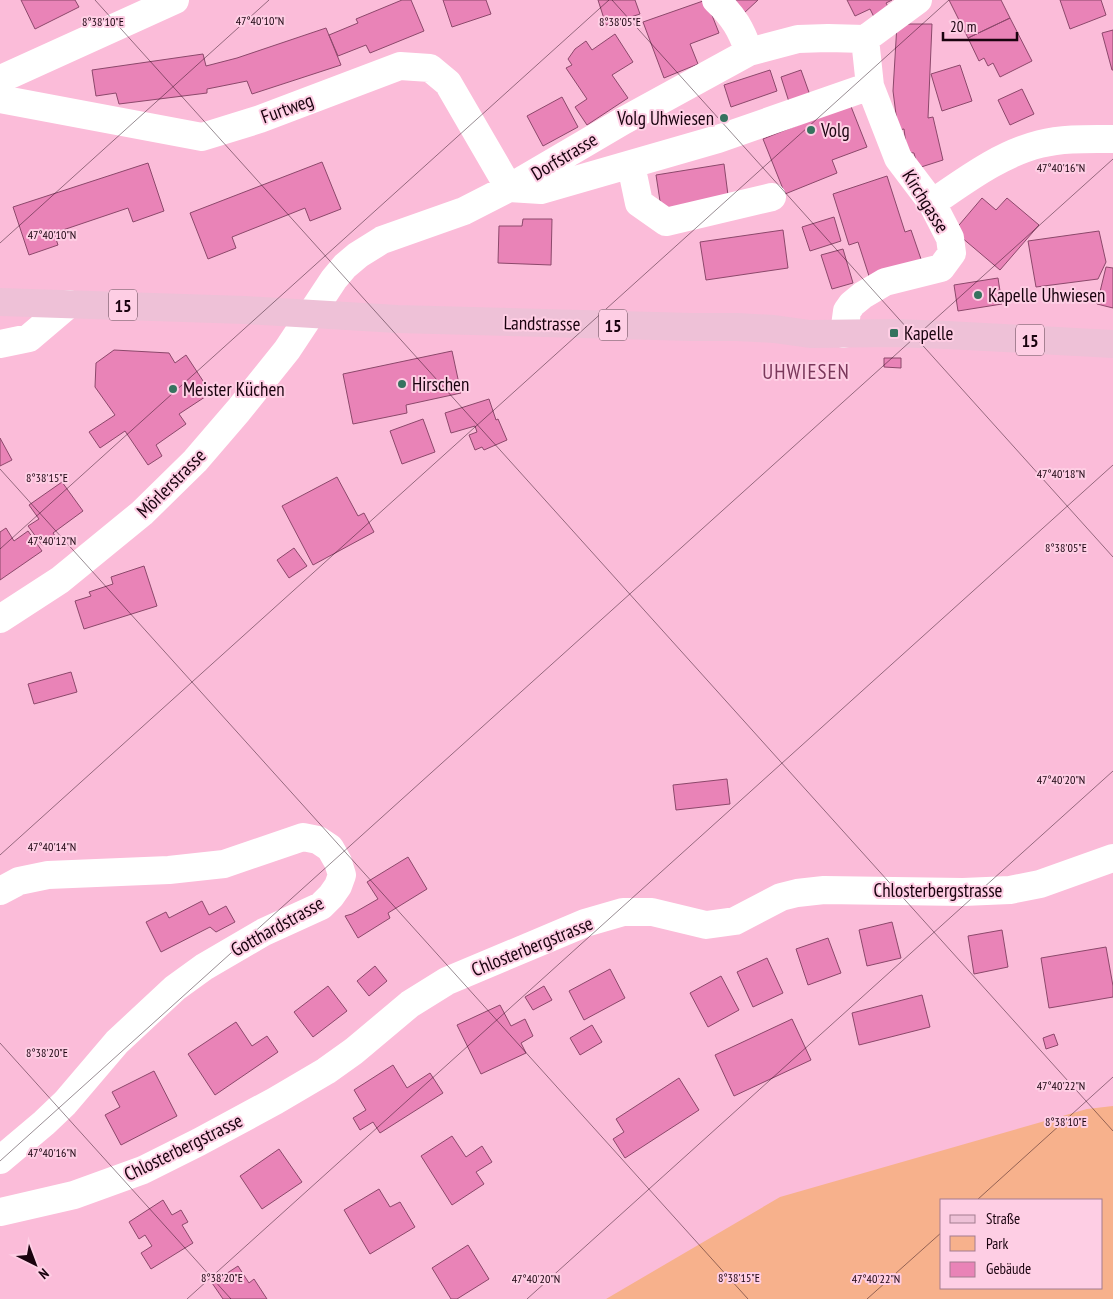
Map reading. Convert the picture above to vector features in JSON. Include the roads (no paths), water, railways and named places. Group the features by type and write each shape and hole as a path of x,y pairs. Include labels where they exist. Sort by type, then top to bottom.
{"main road":[{"name":"Landstrasse","path":"0,302 245,310 310,315 470,322 737,327 774,329 810,334 938,335 1113,344"}],"street":[{"path":"0,83 3,78 175,0"},
{"path":"716,0 730,14 741,30 749,52"},
{"path":"865,39 918,0"},
{"name":"Dorfstrasse","path":"310,315 345,266 358,255 382,240 464,211 509,188 623,121 749,52 798,40 828,38 865,39"},
{"name":"Kirchgasse","path":"844,334 847,311 863,295 885,282 941,268 952,253 950,238 932,202 898,158 870,86 865,39"},
{"name":"Furtweg","path":"0,99 202,138 260,119 400,66 430,68 448,83 509,188"},
{"path":"509,188 541,190 631,165 718,139 870,86"},
{"path":"932,202 1010,154 1041,144 1076,139 1113,139"},
{"path":"631,165 639,203 666,222 772,197"},
{"path":"0,344 30,338 69,304"},
{"name":"Mörlerstrasse","path":"0,619 60,580 142,513 182,474 238,411 287,350 310,315"},
{"name":"Gotthardstrasse","path":"0,891 19,881 48,875 169,870 224,864 303,837 318,840 330,848 338,862 342,875 335,891 321,906 264,932 204,967 175,988 118,1042 65,1103 0,1160"},
{"name":"Chlosterbergstrasse","path":"0,1212 74,1196 143,1170 275,1101 326,1071 354,1051 410,1004 447,981 585,923 623,912 652,912 706,925 735,921 781,897 797,892 824,890 963,892 1010,890 1040,884 1113,858"}],"place":[{"name":"Volg Uhwiesen","path":"724,118"},
{"name":"Volg","path":"811,130"},
{"name":"Kapelle Uhwiesen","path":"978,295"},
{"name":"Kapelle","path":"894,333"},
{"name":"Hirschen","path":"402,384"},
{"name":"Meister Küchen","path":"173,389"}],"district":[{"name":"UHWIESEN","path":"806,371"}]}
